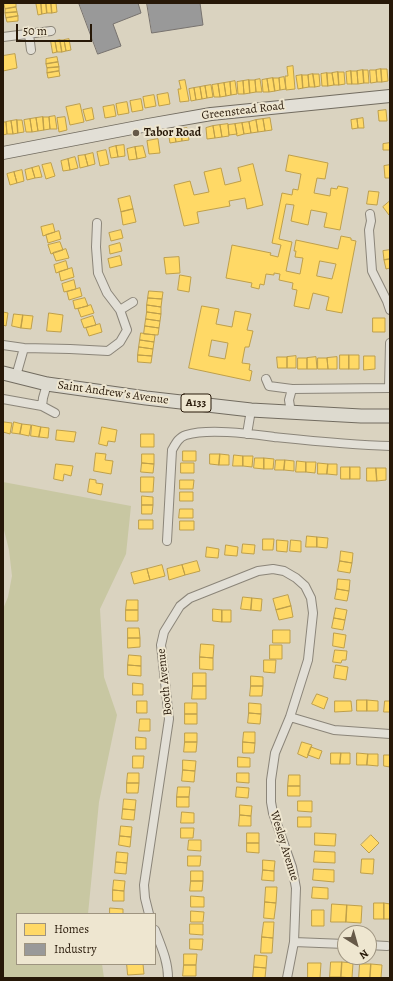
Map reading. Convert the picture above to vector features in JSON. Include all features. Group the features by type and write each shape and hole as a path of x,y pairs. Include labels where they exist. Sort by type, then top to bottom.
{"main road":[{"name":"Saint Andrew's Avenue","path":"9,374 47,384 146,398 251,410 291,413 390,416"}],"street":[{"path":"3,37 51,31"},
{"path":"29,34 31,50"},
{"name":"Greenstead Road","path":"3,153 211,114 390,96"},
{"path":"373,219 369,230 372,271 388,300 390,310"},
{"path":"3,345 24,348 108,351 120,342 127,330 120,310 107,294 98,273 96,247 97,223"},
{"path":"120,310 133,302"},
{"path":"266,379 269,386 292,389 389,388 390,343"},
{"name":"Saint Andrew's Avenue","path":"9,374 24,348"},
{"name":"Saint Andrew's Avenue","path":"42,406 47,384"},
{"path":"291,413 290,400 292,389"},
{"path":"3,399 42,406 55,413"},
{"path":"247,434 251,410"},
{"path":"167,541 172,450 177,440 186,435 209,432 247,434 361,445 390,446"},
{"name":"Booth Avenue","path":"149,913 144,885 170,719 161,645 164,632 180,606 190,598 258,571 273,569 284,571 296,578 305,586 311,598 313,612 312,637 304,677 290,717"},
{"path":"290,717 334,730 390,734"},
{"name":"Wesley Avenue","path":"287,978 294,942 296,888 292,867 276,825 271,802 271,780 275,753 290,717"},
{"path":"156,933 164,953 168,969 168,978"},
{"path":"294,942 337,944"},
{"path":"377,945 387,946"}],"green space":[{"path":"3,482 131,506 126,554 100,609 104,677 117,715 99,802 88,913 16,913 16,965 102,965 104,978 3,978 3,609 8,597 12,576 9,550 3,526"}],"building: Homes":[{"path":"16,3 16,7 5,9 4,4"},
{"path":"41,3 42,14 38,15 36,4"},
{"path":"41,3 46,3 47,13 42,14"},
{"path":"46,3 51,3 52,13 47,13"},
{"path":"51,3 56,3 57,12 52,13"},
{"path":"16,7 17,12 5,13 5,9"},
{"path":"17,12 18,16 6,18 5,13"},
{"path":"18,16 18,21 7,22 6,18"},
{"path":"69,39 71,50 66,51 64,40"},
{"path":"60,40 64,40 66,51 62,52"},
{"path":"60,40 62,52 57,52 55,41"},
{"path":"51,41 55,41 57,52 53,53"},
{"path":"15,54 17,68 3,71 3,56"},
{"path":"57,57 58,62 46,64 46,59"},
{"path":"58,62 59,67 47,68 46,64"},
{"path":"293,66 295,89 286,90 285,76 288,76 287,67"},
{"path":"59,67 59,71 47,73 47,68"},
{"path":"381,69 382,82 377,82 376,70"},
{"path":"381,69 387,69 388,81 382,82"},
{"path":"363,70 364,83 358,84 357,71"},
{"path":"363,70 368,70 369,83 364,83"},
{"path":"370,70 376,70 377,82 371,83"},
{"path":"59,71 60,76 48,78 47,73"},
{"path":"351,71 352,84 347,84 346,72"},
{"path":"351,71 357,71 358,84 352,84"},
{"path":"338,72 339,85 334,85 332,73"},
{"path":"338,72 344,72 345,84 339,85"},
{"path":"327,73 328,86 322,86 321,74"},
{"path":"327,73 332,73 334,85 328,86"},
{"path":"313,74 315,87 309,87 308,75"},
{"path":"313,74 319,74 320,86 315,87"},
{"path":"302,75 303,88 298,89 296,76"},
{"path":"302,75 308,75 309,87 303,88"},
{"path":"284,77 286,89 280,90 279,78"},
{"path":"273,78 275,91 269,92 267,79"},
{"path":"273,78 279,78 280,90 275,91"},
{"path":"260,79 262,92 256,92 255,80"},
{"path":"267,79 269,92 263,92 262,80"},
{"path":"185,80 189,101 180,102 178,89 181,89 179,81"},
{"path":"249,80 250,93 244,94 243,81"},
{"path":"249,80 255,80 256,92 250,93"},
{"path":"235,81 237,94 231,95 230,82"},
{"path":"243,81 244,94 238,94 237,82"},
{"path":"230,82 231,95 226,96 224,83"},
{"path":"224,83 226,96 220,97 218,84"},
{"path":"218,84 220,97 214,97 212,85"},
{"path":"211,85 213,97 207,98 205,86"},
{"path":"205,86 207,98 202,99 200,87"},
{"path":"200,87 202,99 196,100 194,88"},
{"path":"194,88 196,100 191,101 189,89"},
{"path":"168,93 170,104 159,106 157,95"},
{"path":"154,95 156,106 145,108 143,97"},
{"path":"141,99 143,110 132,112 130,101"},
{"path":"127,102 129,113 118,115 116,104"},
{"path":"80,104 84,122 70,125 66,107"},
{"path":"114,105 116,116 105,118 103,107"},
{"path":"92,108 94,119 86,121 83,110"},
{"path":"386,110 387,121 379,121 378,111"},
{"path":"55,116 57,129 50,129 49,117"},
{"path":"43,117 44,130 38,131 36,118"},
{"path":"43,117 49,117 50,129 44,130"},
{"path":"65,117 67,130 59,132 57,118"},
{"path":"36,118 38,131 32,132 30,119"},
{"path":"270,118 272,130 265,131 263,119"},
{"path":"363,118 364,128 358,128 357,119"},
{"path":"30,119 32,132 26,132 24,120"},
{"path":"263,119 265,131 258,132 256,120"},
{"path":"357,119 358,128 352,129 351,120"},
{"path":"17,120 18,133 13,134 11,121"},
{"path":"17,120 22,120 24,132 18,133"},
{"path":"256,120 258,132 251,133 249,122"},
{"path":"11,121 13,134 7,134 6,122"},
{"path":"3,122 6,122 7,134 3,135"},
{"path":"249,122 251,133 244,134 242,123"},
{"path":"242,123 244,134 237,136 235,124"},
{"path":"228,124 229,136 222,137 220,125"},
{"path":"235,124 237,134 229,135 228,125"},
{"path":"220,125 222,137 215,138 213,126"},
{"path":"213,126 215,138 207,139 206,128"},
{"path":"187,128 189,140 182,141 181,129"},
{"path":"181,129 182,141 176,142 174,130"},
{"path":"174,130 176,142 170,143 168,131"},
{"path":"158,139 160,153 149,154 147,141"},
{"path":"390,143 390,150 383,150 383,144"},
{"path":"124,145 125,156 118,157 116,146"},
{"path":"116,146 118,157 111,158 109,148"},
{"path":"143,146 146,157 137,159 135,147"},
{"path":"135,147 137,159 129,160 127,149"},
{"path":"106,150 109,164 100,166 97,152"},
{"path":"93,153 95,164 88,166 85,155"},
{"path":"85,155 88,166 80,168 78,156"},
{"path":"289,155 328,163 325,179 317,178 314,193 330,196 331,188 337,189 338,186 348,188 340,230 324,227 327,213 311,210 308,225 291,221 294,205 286,204 279,239 292,242 286,271 300,274 303,258 295,257 296,251 294,251 296,240 338,249 341,236 351,238 351,240 356,241 342,313 326,310 329,297 313,293 309,309 294,306 297,290 292,289 293,283 279,280 280,274 266,274 264,285 260,284 259,289 251,287 252,283 226,278 232,245 271,253 270,255 278,257 281,245 272,243 282,193 292,195 293,189 298,190 301,174 286,171","holes":["320,261 336,264 332,279 317,276"]},
{"path":"75,157 78,168 70,170 68,159"},
{"path":"68,159 70,170 63,171 61,161"},
{"path":"51,163 55,176 46,179 42,165"},
{"path":"253,164 263,205 247,209 245,198 229,201 230,206 197,212 199,223 184,226 174,185 190,181 194,195 209,192 204,172 221,168 225,185 241,181 238,168"},
{"path":"390,165 390,178 385,178 384,166"},
{"path":"39,166 42,177 35,178 32,168"},
{"path":"32,168 35,178 27,180 25,170"},
{"path":"22,170 24,181 17,183 14,172"},
{"path":"14,172 17,183 10,185 7,174"},
{"path":"369,191 379,192 377,205 367,204"},
{"path":"130,196 133,209 121,212 118,199"},
{"path":"390,201 390,214 389,215 383,207"},
{"path":"133,209 136,222 123,225 121,212"},
{"path":"53,224 55,232 43,236 41,227"},
{"path":"121,230 123,238 111,241 109,233"},
{"path":"59,231 61,239 48,243 46,235"},
{"path":"60,242 63,250 51,254 48,245"},
{"path":"120,243 122,251 110,254 109,246"},
{"path":"66,249 69,258 56,261 53,253"},
{"path":"390,250 390,259 384,260 383,251"},
{"path":"120,256 122,265 110,268 108,259"},
{"path":"179,257 180,273 166,274 164,258"},
{"path":"390,259 390,268 386,269 384,260"},
{"path":"66,261 68,269 56,273 54,265"},
{"path":"72,268 74,277 61,281 59,272"},
{"path":"180,275 191,277 189,292 178,290"},
{"path":"74,280 76,289 64,292 62,284"},
{"path":"80,288 82,296 69,300 67,292"},
{"path":"149,291 163,292 162,299 148,298"},
{"path":"85,298 88,306 75,309 73,301"},
{"path":"148,298 162,299 161,307 147,305"},
{"path":"91,305 94,313 81,317 78,309"},
{"path":"147,305 161,307 161,314 147,312"},
{"path":"202,306 219,309 216,324 232,327 235,311 251,314 247,330 253,331 249,347 245,347 242,363 250,364 249,370 252,371 250,381 189,368","holes":["212,340 228,343 225,359 209,356"]},
{"path":"3,312 8,313 6,326 3,325"},
{"path":"147,312 161,314 160,321 146,319"},
{"path":"49,313 63,315 61,332 47,331"},
{"path":"14,314 23,315 21,328 12,326"},
{"path":"23,315 33,316 31,329 21,328"},
{"path":"93,316 96,325 84,328 81,320"},
{"path":"373,318 385,318 385,332 373,332"},
{"path":"146,319 160,321 159,328 145,326"},
{"path":"100,324 102,332 89,336 86,328"},
{"path":"145,326 159,328 158,335 144,334"},
{"path":"141,333 155,335 154,342 140,340"},
{"path":"140,340 154,342 153,349 139,347"},
{"path":"139,347 153,349 152,356 138,355"},
{"path":"138,355 152,356 151,363 138,362"},
{"path":"340,355 349,355 349,369 340,369"},
{"path":"349,355 359,355 359,369 349,369"},
{"path":"296,356 296,368 287,368 287,357"},
{"path":"364,356 375,356 375,369 364,370"},
{"path":"277,357 287,357 287,368 278,368"},
{"path":"316,357 317,369 307,369 307,358"},
{"path":"337,357 337,369 328,369 327,358"},
{"path":"298,358 307,358 307,369 298,369"},
{"path":"318,358 327,358 328,369 318,369"},
{"path":"4,422 12,423 10,434 3,432"},
{"path":"14,422 22,424 20,434 12,433"},
{"path":"22,424 31,425 29,436 20,434"},
{"path":"32,425 41,427 39,437 31,436"},
{"path":"41,427 49,428 48,438 39,437"},
{"path":"102,427 117,430 115,442 108,441 107,446 99,444"},
{"path":"57,430 76,432 74,442 56,440"},
{"path":"141,434 154,434 154,447 141,447"},
{"path":"183,451 196,451 196,461 183,461"},
{"path":"96,453 106,454 105,460 113,461 111,474 94,471"},
{"path":"142,454 154,454 154,464 142,463"},
{"path":"210,454 220,454 219,465 210,464"},
{"path":"220,454 229,455 229,465 219,465"},
{"path":"234,455 243,456 243,466 233,466"},
{"path":"243,456 253,456 252,467 243,466"},
{"path":"255,458 264,458 264,469 254,468"},
{"path":"264,458 274,459 273,469 264,469"},
{"path":"276,460 285,460 284,470 275,470"},
{"path":"285,460 294,461 294,471 284,470"},
{"path":"297,461 306,462 306,472 296,472"},
{"path":"306,462 316,462 315,473 306,472"},
{"path":"142,463 154,464 153,473 141,472"},
{"path":"181,463 194,463 194,473 181,473"},
{"path":"318,463 328,464 327,474 318,474"},
{"path":"56,464 73,466 71,476 64,474 63,481 54,479"},
{"path":"328,464 337,464 337,475 327,474"},
{"path":"341,467 350,467 350,479 341,479"},
{"path":"350,467 360,467 360,479 350,479"},
{"path":"367,468 376,468 377,481 367,481"},
{"path":"376,468 386,468 386,480 377,481"},
{"path":"141,477 154,477 153,492 141,492"},
{"path":"90,479 96,480 96,483 103,484 101,495 88,492"},
{"path":"180,480 194,480 193,489 180,489"},
{"path":"180,492 193,492 193,501 180,501"},
{"path":"142,496 153,497 153,505 142,505"},
{"path":"142,505 153,505 152,514 142,514"},
{"path":"180,509 193,509 193,518 179,518"},
{"path":"139,520 153,520 153,529 139,529"},
{"path":"180,521 194,521 194,530 180,530"},
{"path":"307,536 317,537 317,547 306,547"},
{"path":"317,537 328,538 327,548 317,547"},
{"path":"263,539 274,539 273,550 263,550"},
{"path":"277,540 288,541 287,552 277,551"},
{"path":"291,540 301,541 301,552 290,551"},
{"path":"243,544 255,545 254,554 242,553"},
{"path":"226,545 238,547 237,556 225,555"},
{"path":"207,547 219,549 218,558 206,557"},
{"path":"341,551 353,553 352,563 340,561"},
{"path":"197,561 200,571 185,575 182,565"},
{"path":"340,561 352,563 350,573 338,571"},
{"path":"162,565 165,576 150,580 147,569"},
{"path":"182,565 185,575 169,580 167,569"},
{"path":"147,569 150,580 134,584 131,573"},
{"path":"338,579 350,580 349,591 337,589"},
{"path":"337,589 349,591 347,601 335,599"},
{"path":"288,595 291,606 276,610 273,599"},
{"path":"243,597 252,598 251,610 241,609"},
{"path":"252,598 262,599 261,611 251,610"},
{"path":"127,600 138,600 138,610 126,610"},
{"path":"291,606 293,617 279,620 276,610"},
{"path":"336,608 347,610 345,620 334,618"},
{"path":"213,609 222,610 222,622 213,621"},
{"path":"126,610 138,610 138,621 126,621"},
{"path":"222,610 231,610 231,622 222,622"},
{"path":"334,618 345,620 343,630 332,628"},
{"path":"128,628 139,628 140,638 128,638"},
{"path":"273,630 290,630 290,643 273,643"},
{"path":"334,633 346,635 344,648 333,646"},
{"path":"128,638 140,638 140,647 128,648"},
{"path":"201,644 214,645 213,658 200,657"},
{"path":"270,645 282,645 282,659 270,659"},
{"path":"335,650 347,651 346,660 342,660 341,663 333,662"},
{"path":"129,655 141,656 141,666 128,665"},
{"path":"200,657 213,658 213,670 200,669"},
{"path":"264,660 276,660 275,673 264,672"},
{"path":"128,665 141,666 141,676 128,675"},
{"path":"336,665 348,667 346,680 334,678"},
{"path":"193,673 206,673 206,686 193,686"},
{"path":"251,676 263,677 263,686 251,686"},
{"path":"133,683 143,684 143,695 133,695"},
{"path":"193,686 206,686 206,699 192,699"},
{"path":"251,686 263,686 262,696 250,696"},
{"path":"317,694 328,698 324,709 312,704"},
{"path":"357,700 367,700 367,711 357,711"},
{"path":"367,700 378,701 378,711 367,711"},
{"path":"137,701 147,701 147,713 137,713"},
{"path":"335,701 351,701 352,711 335,712"},
{"path":"385,701 390,701 390,712 384,712"},
{"path":"185,703 197,703 197,714 185,714"},
{"path":"249,703 261,704 261,714 249,713"},
{"path":"249,713 261,714 260,724 248,723"},
{"path":"185,714 197,714 197,724 185,724"},
{"path":"140,719 150,719 150,731 139,731"},
{"path":"244,732 255,732 255,743 243,742"},
{"path":"185,733 197,733 197,742 185,742"},
{"path":"136,737 146,738 146,749 136,749"},
{"path":"185,742 197,742 196,752 184,752"},
{"path":"243,742 255,743 254,753 243,753"},
{"path":"302,742 312,745 307,758 298,754"},
{"path":"311,747 322,751 319,759 308,755"},
{"path":"331,753 341,753 340,764 331,764"},
{"path":"341,753 350,753 350,764 340,764"},
{"path":"357,753 368,754 367,765 357,765"},
{"path":"368,754 378,754 378,766 367,765"},
{"path":"384,755 390,755 390,767 384,766"},
{"path":"133,756 144,756 143,768 133,768"},
{"path":"238,757 250,758 250,767 238,767"},
{"path":"183,760 196,761 195,771 183,770"},
{"path":"183,770 195,771 194,782 182,781"},
{"path":"128,773 139,773 139,783 127,783"},
{"path":"237,773 249,773 249,783 237,782"},
{"path":"289,775 300,775 300,786 288,786"},
{"path":"127,783 139,783 138,793 127,793"},
{"path":"288,786 300,786 300,796 288,796"},
{"path":"178,787 190,787 189,797 177,797"},
{"path":"237,787 249,788 248,798 236,797"},
{"path":"177,797 189,797 189,807 177,807"},
{"path":"124,799 136,800 135,810 123,809"},
{"path":"298,801 312,801 312,812 298,811"},
{"path":"240,805 252,806 251,816 240,815"},
{"path":"123,809 135,810 134,820 122,819"},
{"path":"182,812 194,813 194,823 181,823"},
{"path":"240,815 251,816 251,826 239,826"},
{"path":"298,817 311,817 311,827 298,827"},
{"path":"121,826 132,827 131,837 120,836"},
{"path":"181,828 194,828 193,838 181,838"},
{"path":"247,833 259,833 259,843 247,843"},
{"path":"315,833 336,834 335,846 315,845"},
{"path":"371,835 379,843 369,853 361,845"},
{"path":"120,836 131,837 130,847 119,845"},
{"path":"189,840 201,840 201,851 188,850"},
{"path":"247,843 259,843 259,853 247,852"},
{"path":"315,851 335,852 335,863 314,862"},
{"path":"117,852 128,853 127,863 116,862"},
{"path":"188,856 201,856 200,866 188,866"},
{"path":"362,859 374,859 373,874 361,873"},
{"path":"263,860 275,861 274,871 263,870"},
{"path":"116,862 127,863 126,874 115,873"},
{"path":"314,869 334,870 334,882 313,880"},
{"path":"263,870 274,871 274,881 262,880"},
{"path":"191,871 203,871 203,881 191,881"},
{"path":"114,880 125,881 124,891 113,890"},
{"path":"191,881 203,881 202,891 190,891"},
{"path":"266,887 277,887 276,903 265,902"},
{"path":"313,887 328,888 328,899 312,898"},
{"path":"113,890 124,891 124,901 113,901"},
{"path":"191,896 204,897 204,907 191,907"},
{"path":"265,902 276,903 274,919 264,918"},
{"path":"374,903 384,903 384,919 374,919"},
{"path":"384,903 390,904 390,919 384,919"},
{"path":"332,904 347,905 346,922 331,922"},
{"path":"347,905 362,906 361,923 346,922"},
{"path":"110,908 123,909 123,913 110,913"},
{"path":"312,910 324,910 324,926 312,926"},
{"path":"191,911 204,912 203,922 191,922"},
{"path":"264,922 274,922 273,938 262,937"},
{"path":"190,924 203,924 203,935 190,934"},
{"path":"262,937 273,938 272,953 261,953"},
{"path":"190,939 203,939 202,950 190,949"},
{"path":"184,954 197,954 196,965 184,965"},
{"path":"255,955 267,956 266,968 254,967"},
{"path":"331,962 337,962 337,965 342,965 341,977 330,977"},
{"path":"308,963 321,963 320,978 308,978"},
{"path":"127,965 143,965 144,974 128,975"},
{"path":"184,965 196,965 196,976 183,976"},
{"path":"342,965 353,965 352,978 341,977"},
{"path":"360,965 371,965 370,978 359,978"},
{"path":"371,965 382,965 381,978 370,978"},
{"path":"254,967 266,968 265,978 253,978"}],"building: Industry":[{"path":"79,3 138,3 141,13 113,24 121,46 98,54"},
{"path":"147,3 200,3 203,25 152,33"}],"place":[{"name":"Tabor Road","path":"136,133"}]}
